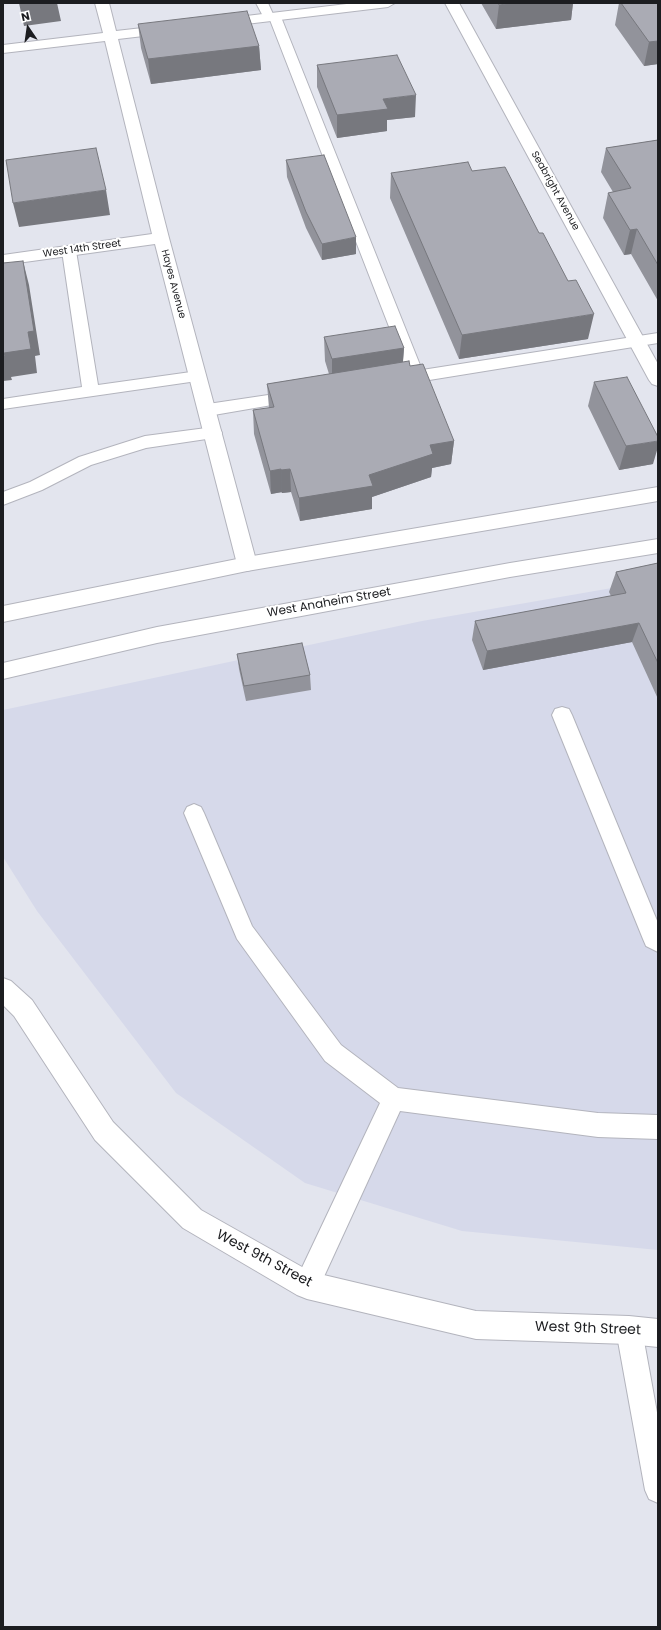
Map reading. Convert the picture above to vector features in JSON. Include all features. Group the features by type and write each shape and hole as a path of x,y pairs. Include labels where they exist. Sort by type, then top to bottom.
{"street":[{"name":"Hayes Avenue","path":"102,3 161,238 208,410 247,564"},
{"path":"205,25 388,3"},
{"name":"Seabright Avenue","path":"452,3 658,380"},
{"path":"3,49 182,28"},
{"name":"West 14th Street","path":"3,260 161,238"},
{"path":"3,614 247,564 658,494"},
{"name":"West Anaheim Street","path":"3,671 157,635 510,570 658,546"},
{"name":"West 9th Street","path":"3,988 23,1008 104,1131 192,1219 307,1285 476,1325 629,1330 658,1333"}],"lane":[{"path":"262,3 272,17 416,377"},
{"path":"69,251 91,392"},
{"path":"386,382 658,338"},
{"path":"3,404 198,376"},
{"path":"208,410 308,394"},
{"path":"3,499 36,486 85,461 145,442 214,433"},
{"path":"562,716 654,939 658,942"},
{"path":"194,813 244,932 333,1053 394,1099 598,1125 658,1127"},
{"path":"307,1285 394,1099"},
{"path":"629,1330 658,1490"}],"shaded area":[{"path":"658,580 658,1250 462,1231 305,1183 176,1093 37,911 3,857 3,710 422,621"}],"building":[{"path":"498,3 513,3 499,5"},
{"path":"621,3 658,3 658,41 649,42"},
{"path":"247,11 259,46 148,59 138,24"},
{"path":"397,55 416,95 383,99 388,109 337,115 317,65"},
{"path":"658,140 658,265 637,229 630,230 608,193 631,188 606,148"},
{"path":"96,148 106,190 13,203 6,160"},
{"path":"324,155 356,237 322,244 306,212 286,160"},
{"path":"468,162 472,171 505,167 539,233 543,233 568,281 576,280 594,314 462,335 391,173"},
{"path":"23,261 34,331 28,332 31,349 4,353 5,356 3,356 3,263"},
{"path":"395,326 404,348 332,359 324,337"},
{"path":"409,361 410,366 423,364 454,441 430,445 433,454 369,475 373,486 299,498 290,469 270,471 253,410 274,407 267,384"},
{"path":"627,377 658,437 658,441 626,446 594,382"},
{"path":"658,563 658,663 639,623 487,651 475,621 626,593 616,572"},
{"path":"302,643 310,675 244,686 237,654"}]}
